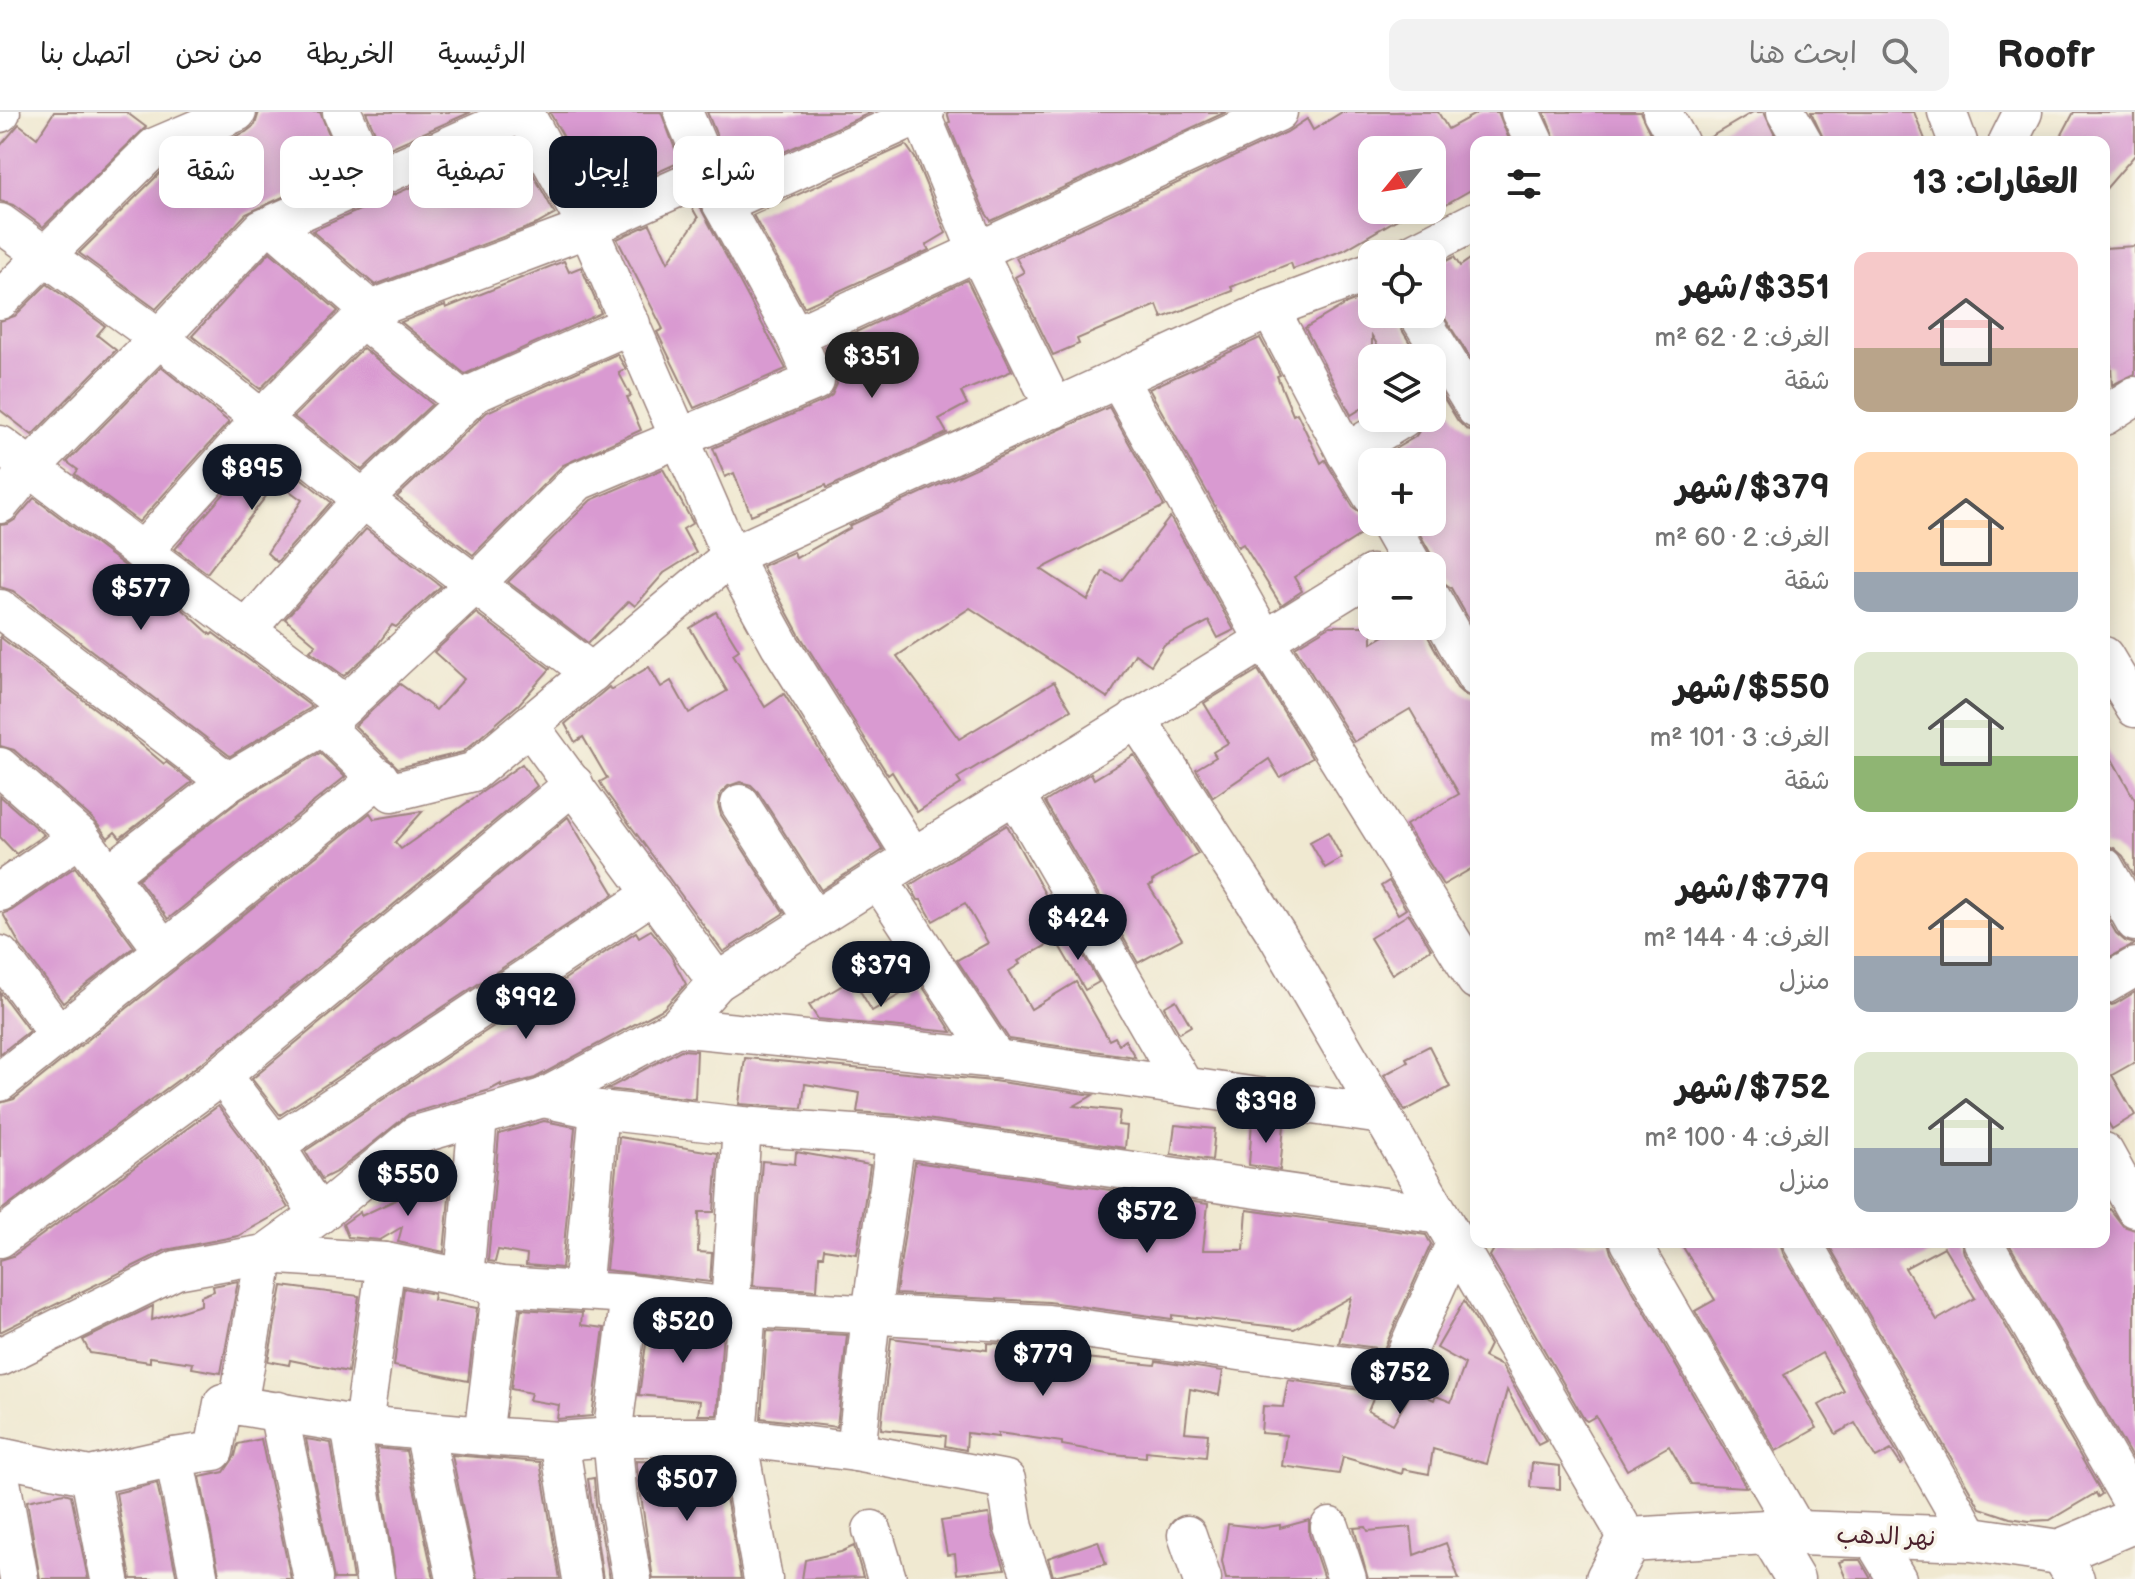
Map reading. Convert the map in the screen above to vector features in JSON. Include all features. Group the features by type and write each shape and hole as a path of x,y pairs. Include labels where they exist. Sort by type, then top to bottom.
{"main road":[{"name":"نهر الدهب","path":"1629,1540 1783,1533 1972,1539 2067,1566 2135,1520"},
{"path":"1608,1579 1629,1540"}],"street":[{"path":"0,300 155,147 237,112"},
{"path":"342,112 353,136"},
{"path":"393,171 524,112 588,228 731,556 780,645 913,857"},
{"path":"683,112 693,136"},
{"path":"795,336 1278,112"},
{"path":"1520,112 1531,136"},
{"path":"1786,112 1800,136"},
{"path":"1947,112 1956,136"},
{"path":"2011,136 2023,112"},
{"path":"784,164 922,113 977,250 1055,409"},
{"path":"142,552 262,418 366,314 588,228 673,202"},
{"path":"0,504 30,468 262,229 310,208"},
{"path":"108,875 228,782 334,716 475,584 578,481 815,381 795,336 725,208"},
{"path":"0,223 159,338 363,499 592,673"},
{"path":"1439,240 1470,224"},
{"path":"272,225 465,402"},
{"path":"0,445 246,630 334,716 392,792 473,772 731,556 1270,309 1358,276"},
{"path":"1270,309 1358,473"},
{"path":"246,630 363,499 475,393 631,324"},
{"path":"1424,328 1456,397"},
{"path":"1118,379 1264,639 1470,970"},
{"path":"2110,412 2135,396"},
{"path":"1346,453 1380,432"},
{"path":"238,1405 265,1254 319,1215 416,1135 543,1098 677,1027 717,982 1358,582"},
{"path":"0,609 228,782"},
{"path":"1446,624 1470,666"},
{"path":"2110,666 2135,708"},
{"path":"1136,718 1277,935 1629,1540"},
{"path":"529,725 717,982"},
{"path":"0,767 80,837 164,951"},
{"path":"0,1082 379,778"},
{"path":"0,1238 222,1075 574,784"},
{"path":"1015,794 1184,1086"},
{"path":"740,804 814,920"},
{"path":"0,892 80,837"},
{"path":"2110,878 2135,922"},
{"path":"878,879 996,1059"},
{"path":"275,1145 653,894"},
{"path":"0,955 59,1035"},
{"path":"2110,982 2135,967"},
{"path":"677,1027 996,1059 1382,1115"},
{"path":"222,1075 275,1145 319,1215"},
{"path":"543,1098 599,1110 742,1126 896,1137 1448,1228"},
{"path":"582,1291 599,1110"},
{"path":"464,1278 478,1117"},
{"path":"742,1126 737,1437 763,1579"},
{"path":"856,1452 896,1137"},
{"path":"2110,1163 2135,1208"},
{"path":"0,1357 176,1270 265,1254 386,1262 502,1286 630,1294 738,1307 1048,1324 1397,1373 1448,1228"},
{"path":"1633,1248 1783,1533 1795,1579"},
{"path":"1805,1248 1972,1539"},
{"path":"1986,1248 2135,1507"},
{"path":"375,1579 357,1425 386,1262"},
{"path":"483,1436 502,1286"},
{"path":"630,1294 612,1437 618,1500 632,1579"},
{"path":"0,1457 90,1476 214,1451 223,1403 357,1425 483,1436 559,1441 612,1437 737,1437 856,1452 1006,1480 1014,1528 1032,1579"},
{"path":"278,1411 313,1579"},
{"path":"424,1431 456,1579"},
{"path":"559,1441 582,1579"},
{"path":"174,1457 199,1579"},
{"path":"0,1476 19,1579"},
{"path":"90,1476 110,1579"},
{"path":"1330,1527 1347,1579"},
{"path":"872,1530 887,1579"},
{"path":"1187,1535 1202,1579"},
{"path":"1871,1536 1897,1579"}],"building":[{"path":"54,112 126,112 146,127 43,227 13,205 0,201 0,146 19,124 37,138"},
{"path":"259,112 320,112 330,136 280,136 280,198 264,206 264,136 237,136 255,125"},
{"path":"366,112 471,112 417,136 409,136 409,139 393,147 393,136 376,136"},
{"path":"661,112 673,144 673,165 657,173 657,136 563,136 550,113"},
{"path":"707,112 872,112 784,152 784,136 717,136"},
{"path":"947,112 1226,112 991,221 948,123"},
{"path":"1342,112 1438,112 1448,129 1479,112 1498,112 1508,136 1470,136 1470,190 1446,204 1446,136 1358,136 1358,224 1389,224 1344,250 1293,269 1291,263 1231,287 1233,291 1162,318 1157,305 1077,339 1079,344 1053,355 1015,277 1024,272 1016,258 1287,132 1307,119 1313,130"},
{"path":"1544,112 1640,112 1651,136 1554,136"},
{"path":"1753,112 1764,112 1775,136 1712,136"},
{"path":"1811,112 1914,112 1924,136 1822,136"},
{"path":"2074,112 2135,112 2135,155 2110,184 2110,136 2061,136"},
{"path":"906,145 915,158 946,233 926,245 929,250 804,307 753,215 768,208 784,208 784,201"},
{"path":"159,174 159,208 259,208 246,214 156,309 79,253"},
{"path":"533,174 555,214 537,224 375,285 312,231 364,208 393,208 393,195 409,188 409,208 533,208"},
{"path":"692,208 701,208 786,369 694,408 657,332 663,329 617,239 650,224 668,262 698,218"},
{"path":"2135,246 2135,374 2112,385 2110,365 2110,248"},
{"path":"270,252 338,311 260,389 192,336"},
{"path":"1454,257 1460,266 1470,259 1470,358 1446,320 1446,261"},
{"path":"564,261 569,272 581,267 601,313 465,374 401,322 445,305 446,308"},
{"path":"967,280 1012,371 961,392 967,404 939,419 947,433 827,488 826,485 751,515 734,473 725,477 713,448 832,395 837,384 824,347"},
{"path":"47,284 105,326 97,335 116,350 32,435 0,410 0,321 15,316"},
{"path":"1358,300 1358,328 1401,328 1411,344 1377,344 1372,336 1372,344 1358,344 1358,411 1351,415 1305,328"},
{"path":"1260,338 1280,375 1277,376 1293,415 1297,413 1321,463 1325,460 1358,511 1359,536 1294,577 1302,591 1281,605 1243,544 1238,547 1149,389"},
{"path":"363,348 432,404 362,470 294,417"},
{"path":"617,354 626,369 619,373 631,396 627,397 641,430 563,465 473,555 397,497 487,412"},
{"path":"161,367 229,422 139,522 75,474 78,470 67,462"},
{"path":"1446,402 1458,421 1470,430 1470,621 1446,584 1446,552 1430,552 1421,536 1446,536 1446,448 1396,448 1419,432 1446,432"},
{"path":"1109,407 1164,506 1041,569 1088,600 1103,571 1121,581 1170,517 1234,630 1218,638 1209,621 1164,645 1151,665 1135,654 1108,698 970,608 897,656 959,739 1054,682 1071,710 957,778 961,784 917,812 892,772 888,775 799,634 762,566 793,552 796,558 849,526"},
{"path":"264,449 331,502 277,562 267,553 302,500 277,482 207,573 175,549"},
{"path":"663,469 693,523 683,529 696,553 664,573 635,606 629,601 588,643 508,582 591,500"},
{"path":"34,498 180,607 211,635 213,633 312,707 230,756 13,591 0,587 0,525 16,519"},
{"path":"366,529 441,586 396,627 392,625 375,648 344,676 310,651 316,645 285,619"},
{"path":"716,612 739,650 733,654 765,707 784,694 883,850 821,890 758,792 751,785 740,782 728,786 721,793 718,804 721,815 784,913 723,952 605,791 600,782 607,778 583,737 575,742 565,724 609,687 611,690 649,667 661,687 671,681 689,713 727,691 690,628"},
{"path":"476,613 550,669 519,704 463,752 398,768 355,726 400,684 436,710 464,679 434,652"},
{"path":"1330,626 1358,626 1358,640 1372,640 1372,643 1377,640 1430,640 1457,688 1470,697 1470,869 1443,885 1406,825 1459,794 1410,709 1354,742 1295,647"},
{"path":"0,637 164,764 166,762 192,782 120,838 115,832 108,838 94,820 14,750 0,746"},
{"path":"1258,670 1312,758 1280,777 1269,759 1213,797 1196,769 1216,757 1213,752 1228,743 1204,703"},
{"path":"320,753 345,777 168,919 138,879 240,800"},
{"path":"1134,755 1198,854 1152,881 1153,884 1149,886 1182,939 1138,963 1045,802 1091,773 1094,779"},
{"path":"2110,756 2135,800 2135,877 2123,856 2110,847"},
{"path":"522,764 537,786 208,1058 0,1211 0,1103 14,1099 370,813 374,819 423,811 395,842 401,849"},
{"path":"0,796 44,835 16,854 0,837"},
{"path":"568,817 614,894 280,1115 252,1079"},
{"path":"1007,825 1067,934 1018,961 1020,964 1009,971 1031,1009 1076,982 1109,1040 1115,1037 1119,1044 1125,1040 1135,1057 1009,1039 957,960 988,943 965,903 933,921 921,900 918,900 910,885"},
{"path":"1328,832 1342,858 1325,868 1310,842"},
{"path":"75,867 134,947 63,1003 20,945 3,914"},
{"path":"1389,881 1406,909 1398,914 1381,886"},
{"path":"1409,914 1431,949 1392,974 1370,938"},
{"path":"2110,922 2125,941 2135,944 2110,957"},
{"path":"651,930 671,956 686,984 663,1009 535,1078 501,1087 501,1084 409,1114 338,1171 322,1179 305,1151 636,932 639,937"},
{"path":"1071,934 1099,982 1085,990 1057,942"},
{"path":"853,979 872,1011 919,981 952,1032 818,1019 809,1005"},
{"path":"0,992 29,1031 0,1054"},
{"path":"2135,992 2135,1062 2112,1075 2135,1115 2112,1129 2110,1005"},
{"path":"1176,1000 1191,1026 1179,1033 1164,1007"},
{"path":"1429,1046 1450,1087 1405,1111 1384,1075"},
{"path":"681,1050 697,1051 695,1099 607,1089"},
{"path":"745,1058 993,1081 1093,1095 1074,1106 1120,1111 1118,1125 1127,1126 1125,1148 899,1115 857,1112 860,1093 805,1084 802,1108 739,1104"},
{"path":"218,1106 257,1158 288,1208 238,1236 166,1250 0,1332 0,1260 13,1256"},
{"path":"544,1121 575,1127 562,1268 526,1265 527,1255 498,1250 495,1262 488,1261 499,1134"},
{"path":"1252,1121 1284,1125 1280,1170 1249,1165"},
{"path":"1175,1125 1215,1129 1212,1160 1171,1154"},
{"path":"619,1137 718,1153 714,1212 699,1212 698,1252 712,1253 710,1282 606,1270"},
{"path":"796,1152 870,1165 857,1254 824,1249 823,1256 819,1256 817,1290 753,1286 762,1161 795,1164"},
{"path":"915,1162 1208,1204 1203,1250 1244,1250 1247,1210 1426,1235 1431,1244 1384,1349 1339,1343 1351,1297 1294,1329 1172,1315 1172,1319 1049,1302 896,1294"},
{"path":"406,1184 450,1186 444,1252 398,1242 402,1227 380,1240 348,1237 343,1224 360,1212 361,1216 404,1196"},
{"path":"2110,1209 2123,1226 2135,1230 2135,1463 2011,1248 2110,1248"},
{"path":"1495,1248 1610,1248 1746,1487 1691,1484 1669,1446 1627,1470 1596,1416 1587,1421 1584,1419 1490,1256"},
{"path":"1684,1248 1782,1248 1903,1463 1901,1465 1891,1450 1876,1458 1855,1423 1836,1434 1819,1405 1844,1391 1822,1353 1784,1375 1817,1428 1776,1451 1695,1311 1715,1300"},
{"path":"1830,1248 1942,1248 1905,1268 1937,1320 1975,1298 1945,1248 1963,1248 2102,1494 2098,1497 2096,1493 2050,1520 2010,1518 1980,1508"},
{"path":"238,1281 221,1373 192,1368 193,1363 150,1357 150,1362 90,1353 83,1340 153,1306 152,1320 201,1305 201,1296 214,1291 213,1286"},
{"path":"282,1286 359,1296 348,1372 290,1360 289,1365 268,1361"},
{"path":"404,1288 434,1294 433,1300 477,1308 468,1381 394,1366"},
{"path":"1464,1301 1490,1345 1484,1357 1502,1366 1546,1441 1538,1445 1507,1390 1487,1464 1433,1449 1429,1474 1403,1469 1402,1474 1343,1457 1339,1474 1282,1466 1286,1435 1261,1433 1263,1406 1283,1407 1288,1380 1376,1392 1368,1411 1393,1424 1413,1390 1434,1400 1436,1396 1451,1402 1465,1364 1437,1348"},
{"path":"521,1309 582,1313 581,1325 604,1328 592,1416 557,1419 559,1405 529,1400 531,1393 511,1389"},
{"path":"649,1322 723,1331 717,1415 698,1415 700,1401 639,1395"},
{"path":"767,1331 847,1335 837,1427 761,1418"},
{"path":"891,1338 987,1350 987,1343 1014,1344 1014,1351 1155,1365 1156,1361 1223,1371 1219,1395 1190,1389 1185,1432 1208,1434 1206,1457 1146,1451 1146,1457 1113,1454 1062,1445 1062,1442 998,1433 998,1437 967,1433 966,1450 945,1446 946,1436 881,1429"},
{"path":"261,1439 291,1579 220,1579 200,1477 224,1472 235,1456 238,1444"},
{"path":"306,1439 331,1443 353,1579 334,1579"},
{"path":"376,1448 406,1451 434,1579 396,1579"},
{"path":"452,1455 540,1462 560,1579 477,1579"},
{"path":"636,1461 662,1462 662,1470 720,1465 741,1579 653,1579"},
{"path":"1532,1463 1560,1466 1560,1489 1530,1487"},
{"path":"594,1478 610,1579 603,1579 588,1479"},
{"path":"157,1483 177,1579 131,1579 116,1493"},
{"path":"64,1493 71,1495 88,1579 40,1579 27,1501"},
{"path":"989,1514 1005,1569 957,1574 955,1554 947,1555 941,1521"},
{"path":"1309,1520 1309,1534 1324,1579 1226,1579 1222,1561 1228,1524 1262,1528 1280,1525 1280,1528"},
{"path":"1366,1527 1368,1531 1411,1527 1414,1555 1446,1543 1459,1579 1368,1579 1354,1528"},
{"path":"1098,1541 1106,1564 1053,1576 1048,1558"},
{"path":"854,1546 863,1577 802,1579 805,1560"},
{"path":"1860,1560 1871,1579 1846,1579 1839,1562"}]}
